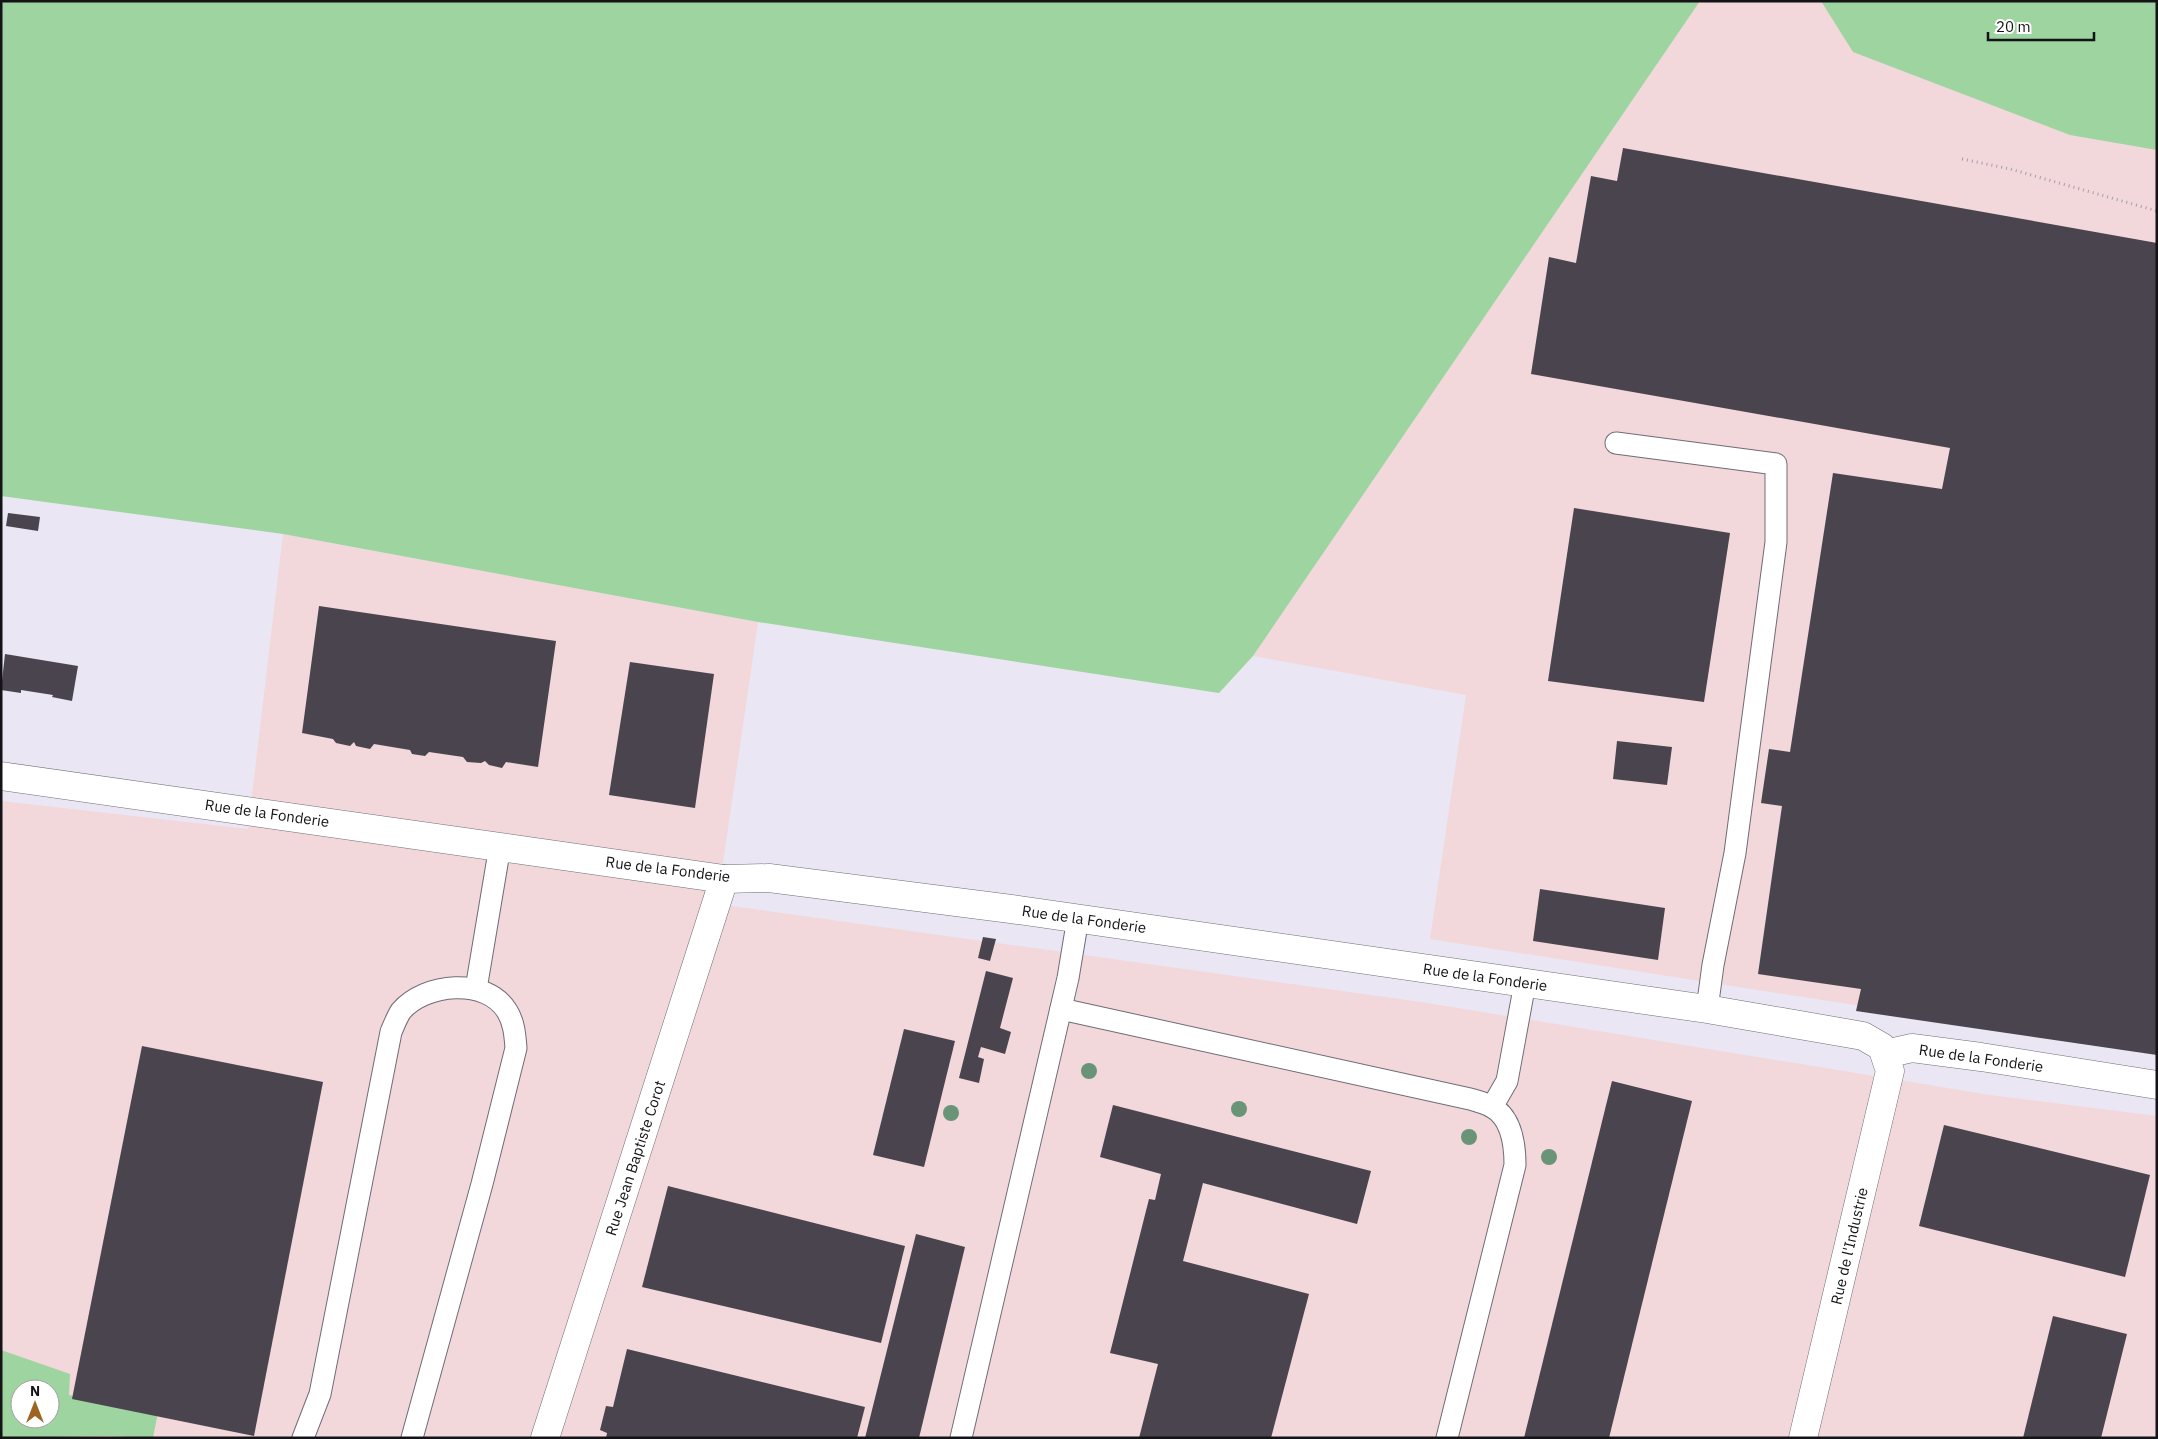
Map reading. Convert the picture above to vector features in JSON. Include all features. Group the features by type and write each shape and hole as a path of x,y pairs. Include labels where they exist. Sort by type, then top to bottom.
{"street":[{"name":"Rue de la Fonderie","path":"1,776 724,879 769,878 1078,918 1707,1009 1863,1036 1876,1042 1882,1047 1885,1054 1912,1048 2157,1085"},
{"name":"Rue Jean Baptiste Corot","path":"546,1438 724,879"},
{"name":"Rue de l'Industrie","path":"1803,1438 1890,1071 1885,1054"}],"lane":[{"path":"1616,443 1776,464 1776,542 1735,853 1713,965 1707,1009"},
{"path":"476,989 500,846"},
{"path":"961,1438 1061,1009 1078,918"},
{"path":"1492,1107 1507,1081 1525,983"},
{"path":"303,1438 320,1394 391,1032 401,1011 415,1000 437,990 454,987 476,989 496,1000 507,1011 514,1029 516,1048 482,1184 412,1438"},
{"path":"1061,1009 1470,1099 1492,1107 1502,1115 1511,1131 1515,1151 1515,1166 1447,1438"}],"path":[{"path":"1962,159 2010,169 2157,211"}],"shaded area":[{"path":"1700,1 1984,1 2157,74 2157,1052 1430,939 1466,695 1253,656"},
{"path":"283,534 758,622 717,904 1421,1002 1990,1095 2157,1116 2157,1438 1,1438 1,801 248,829"}],"green space":[{"path":"1,1 1700,1 1253,656 1219,693 758,622 283,534 1,496"},
{"path":"1821,1 2157,1 2157,150 2070,135 1853,52"},
{"path":"1,1350 70,1374 69,1395 158,1412 153,1438 107,1436 1,1438"}],"building":[{"path":"1623,148 2157,243 2157,1055 1856,1011 1861,989 1758,974 1782,806 1761,803 1769,749 1790,752 1833,473 1942,489 1950,448 1531,374 1549,257 1576,263 1591,176 1617,181"},
{"path":"1574,508 1730,533 1704,702 1548,681"},
{"path":"8,513 40,517 38,531 6,526"},
{"path":"319,606 556,641 538,767 506,762 502,768 489,765 485,761 481,763 467,762 463,757 429,752 425,756 412,754 410,750 374,744 370,749 356,746 354,742 350,746 336,743 333,739 302,733"},
{"path":"5,654 78,666 72,701 52,697 53,695 21,690 21,693 1,690"},
{"path":"630,662 714,674 695,808 609,795"},
{"path":"1617,741 1672,747 1667,785 1613,779"},
{"path":"1540,889 1665,908 1658,960 1533,941"},
{"path":"983,937 996,939 990,961 978,958"},
{"path":"986,971 1013,978 1000,1028 1011,1032 1005,1054 981,1047 978,1057 984,1059 979,1083 959,1078"},
{"path":"904,1029 955,1041 924,1167 873,1155"},
{"path":"142,1046 323,1082 254,1436 72,1399"},
{"path":"1612,1081 1692,1101 1609,1438 1524,1438"},
{"path":"1113,1105 1371,1171 1357,1224 1203,1183 1183,1261 1309,1294 1271,1438 1139,1438 1158,1364 1110,1353 1149,1199 1155,1200 1161,1174 1100,1157"},
{"path":"1944,1125 2150,1175 2125,1277 1919,1226"},
{"path":"668,1186 905,1246 881,1343 642,1287"},
{"path":"916,1234 965,1247 919,1438 865,1438"},
{"path":"2053,1316 2127,1334 2101,1438 2023,1438"},
{"path":"627,1349 865,1407 857,1438 606,1438 607,1433 600,1430 606,1406 613,1407"}]}
